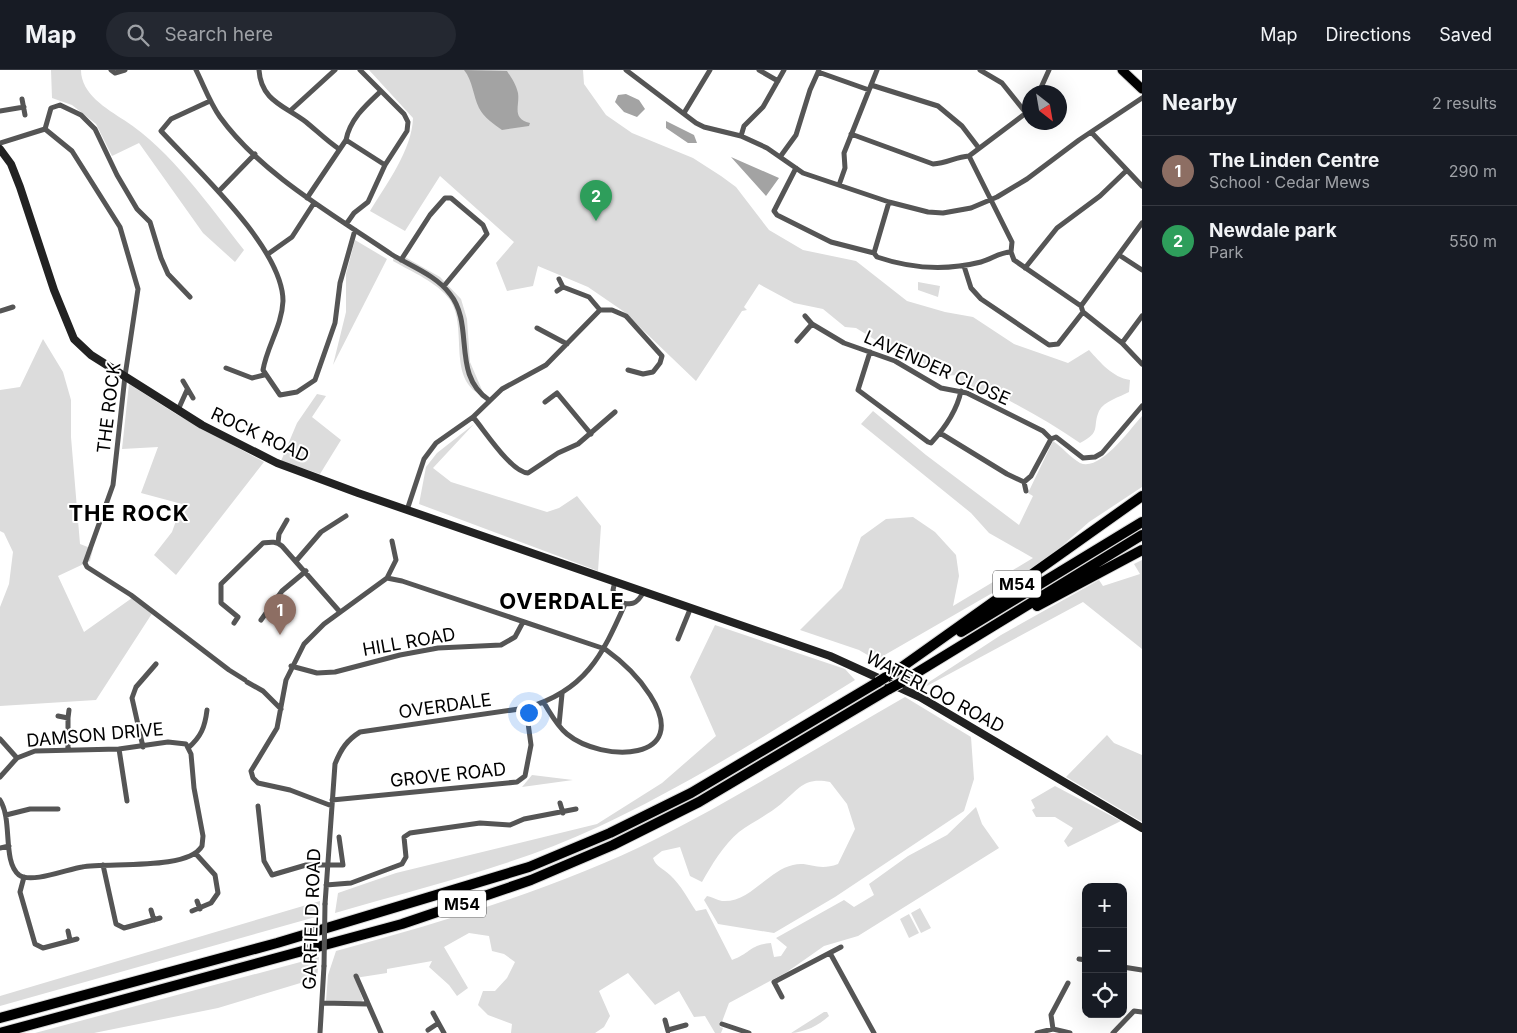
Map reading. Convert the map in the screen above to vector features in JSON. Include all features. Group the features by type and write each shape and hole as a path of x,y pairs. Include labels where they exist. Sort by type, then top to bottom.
{"highway":[{"name":"M54","path":"886,678 1142,496"},
{"name":"M54","path":"0,1018 277,944 529,868 610,833 691,793 886,678 1142,522"},
{"name":"M54","path":"0,1033 402,924 531,880 613,845 699,802 900,683 1142,535"},
{"name":"M54","path":"952,650 1142,550"}],"main road":[{"path":"1122,70 1142,82"},
{"path":"1122,70 1142,89"}],"street":[{"path":"111,70 115,73 125,70"},
{"path":"196,70 210,101 232,131 281,178 314,203 444,286 461,313 465,364 476,386 489,400"},
{"path":"258,70 267,95 276,104 290,112 339,149"},
{"path":"290,112 335,70"},
{"path":"347,223 354,213 368,202 385,166 407,131 408,122 404,114 360,70"},
{"path":"626,70 632,72 704,127 740,136 767,148 802,173 889,202 928,212 943,213 971,208 991,200 1027,179 1142,98"},
{"path":"684,113 710,70"},
{"path":"759,70 778,81"},
{"path":"740,136 744,126 763,107 784,70"},
{"path":"839,185 844,168 844,153 877,70"},
{"path":"980,70 1002,82 1022,104"},
{"path":"1043,85 1050,70"},
{"path":"780,157 796,135 810,90 819,71 870,88 938,106 962,126 978,147"},
{"path":"307,198 346,140 348,131 355,118 380,91"},
{"path":"22,99 26,115"},
{"path":"210,101 170,120 161,131 219,190 268,254 282,289 283,300 277,329 264,363 264,375 278,392 283,395 297,392 316,380 336,323 346,255 355,230"},
{"path":"0,143 45,130 52,108 60,105 81,115 95,129 117,175 138,209 150,222 168,274 190,297"},
{"path":"0,111 6,112 24,107"},
{"path":"852,134 934,164 947,164 960,157 968,156 1022,115"},
{"name":"THE ROCK","path":"45,130 72,152 120,227 138,289 124,376 113,485 85,563 86,567 131,595 221,664 262,691 281,709"},
{"path":"1092,133 1142,186"},
{"path":"346,140 385,166"},
{"name":"ROCK ROAD","path":"0,149 11,164 22,192 51,282 71,335 88,353 202,425 277,464 644,591"},
{"path":"219,190 255,154"},
{"path":"968,156 1012,242 1011,252 1014,260 1082,309 1142,364"},
{"path":"796,168 774,208 777,215 831,242 874,253 877,257 903,265 929,268 964,266 1011,252"},
{"path":"1026,268 1057,228 1100,196 1126,171"},
{"path":"401,260 430,215 445,198 451,198 483,225 486,234 444,286"},
{"path":"874,253 889,202"},
{"path":"268,254 292,237 314,203"},
{"path":"964,266 970,288 981,298 1049,344 1056,346 1142,223"},
{"path":"1119,255 1142,270"},
{"path":"559,279 563,287 589,297 600,310"},
{"path":"557,291 563,287"},
{"path":"0,311 13,307"},
{"path":"407,510 424,459 436,443 473,417 502,389 546,365 600,310 612,310 626,316 662,356 660,363 653,372 643,374 628,370"},
{"name":"LAVENDER CLOSE","path":"805,316 812,324 844,343 895,361 941,388 961,391 1043,431 1051,439 1056,437 1083,458 1095,457 1102,453 1142,406"},
{"path":"1122,344 1142,316"},
{"path":"797,341 812,324"},
{"path":"537,328 567,344"},
{"path":"542,339 545,332"},
{"path":"870,352 858,390 928,442 931,443 940,433 959,400 961,391"},
{"path":"226,368 252,378 264,375"},
{"path":"183,381 193,398"},
{"path":"178,410 187,390"},
{"path":"545,402 558,393 591,434"},
{"path":"473,417 511,464 525,473 533,471 554,455 578,444 615,412"},
{"path":"940,433 1007,474 1024,482"},
{"path":"1024,482 1031,476 1051,439"},
{"path":"1024,482 1026,491"},
{"path":"296,561 321,532 346,516"},
{"path":"278,543 279,534 287,520"},
{"path":"332,803 290,790 260,784 253,778 251,771 277,728 284,686 291,666 304,644 315,632 340,612 387,578 396,560 392,541"},
{"path":"234,623 238,617 221,603 221,584 263,543 278,543 306,571 340,612"},
{"path":"261,620 282,591 306,571"},
{"path":"387,578 402,581 604,649 617,658 642,682 662,717 659,734 646,748 623,752 590,746 568,735 559,726 544,703"},
{"path":"615,581 614,590 617,601 625,604 631,605 639,601 644,591"},
{"name":"WATERLOO ROAD","path":"644,591 830,656 920,697 1142,828"},
{"name":"OVERDALE","path":"332,803 336,764 339,754 352,737 360,732 526,708 544,703 562,694 586,675 604,649 625,604"},
{"path":"678,639 691,608"},
{"name":"HILL ROAD","path":"291,666 317,673 335,672 400,655 438,648 501,644 515,637 523,622"},
{"path":"143,746 132,698 136,687 156,664"},
{"path":"559,726 562,694"},
{"name":"GROVE ROAD","path":"332,803 517,782 525,776 532,745 526,708"},
{"path":"68,749 69,710"},
{"path":"188,748 198,740 205,726 207,710"},
{"path":"58,716 68,718"},
{"path":"1,736 17,758"},
{"name":"DAMSON DRIVE","path":"0,777 17,758 35,751 119,748 168,742 186,744 191,754 194,788 203,836 202,846 196,854"},
{"path":"119,748 127,801"},
{"path":"0,800 6,815 12,866 24,878 30,879 83,866 142,866 190,857 196,854 215,875 218,893 210,903 192,911"},
{"name":"GARFIELD ROAD","path":"320,1033 323,1004 325,904 332,803"},
{"path":"560,803 563,813"},
{"path":"258,806 264,861 270,874 280,874 306,865 343,865 339,838"},
{"path":"6,815 30,809 58,809"},
{"path":"326,885 351,883 402,864 406,858 404,837 410,833 480,823 500,826 510,825 524,819 576,810"},
{"path":"0,848 9,846"},
{"path":"103,865 116,924 124,928 160,918"},
{"path":"24,878 20,892 35,944 43,948 77,938"},
{"path":"197,901 200,908"},
{"path":"151,910 154,920"},
{"path":"68,931 70,940"},
{"path":"782,997 774,982 840,947"},
{"path":"830,953 874,1033"},
{"path":"1127,968 1142,970"},
{"path":"356,976 381,1033"},
{"path":"1053,1029 1051,1015 1068,983"},
{"path":"323,1004 368,1004"},
{"path":"1113,1033 1134,1011 1142,1012"},
{"path":"433,1013 437,1024 444,1033"},
{"path":"665,1020 668,1031 686,1025"},
{"path":"428,1030 437,1024"},
{"path":"722,1024 749,1033"},
{"path":"1037,1033 1053,1029 1070,1033"}],"shaded area":[{"path":"51,70 81,70 85,86 96,100 141,132 174,163 244,250 235,262 203,233 139,143 112,156 96,124 72,105 52,98"},
{"path":"369,70 583,70 584,84 606,115 632,133 693,158 721,176 736,187 769,230 803,250 856,261 907,301 945,312 973,317 1014,344 1068,363 1089,350 1112,373 1130,380 1129,392 1108,402 1101,408 1094,432 1080,443 999,395 992,392 968,389 961,382 958,375 942,376 915,357 895,352 856,328 845,327 823,309 794,303 759,284 744,307 747,310 742,311 696,381 623,311 588,287 538,266 533,286 507,291 496,263 514,242 440,176 405,231 370,211 391,178 403,154 412,130 413,118"},
{"path":"464,70 507,71 518,93 518,115 524,121 530,123 529,126 502,130 489,120 479,108"},
{"path":"626,94 639,100 645,109 637,117 624,112 615,102 618,95"},
{"path":"666,121 694,135 697,143 688,143 666,128"},
{"path":"731,157 779,178 766,196"},
{"path":"355,240 387,259 333,365 346,312 346,274"},
{"path":"394,256 401,259 403,256 440,277 461,299 467,319 470,362 485,397 473,389 465,379 461,367 458,325 450,300 431,283 393,261"},
{"path":"918,282 940,286 938,297 918,290"},
{"path":"43,339 63,372 71,400 71,437 80,544 93,549 90,561 58,576 84,632 132,598 153,612 96,700 0,706 0,607 9,584 13,552 4,533 0,531 0,390 20,387"},
{"path":"129,384 176,414 264,462 176,575 154,555 172,532 182,504 141,493 158,447 122,449"},
{"path":"317,394 326,396 312,417 341,440 320,474 281,461 297,423"},
{"path":"873,411 926,455 1019,525 1033,496 1028,493 1053,441 1080,463 1088,464 1105,456 1114,448 1142,416 1142,487 1089,522 1054,553 1001,588 876,660 859,650 800,630 842,588 861,537 886,519 913,517 935,532 956,555 959,576 953,606 1033,558 989,533 971,513 861,424"},
{"path":"474,424 433,468 451,482 547,512 559,508 577,496 601,526 598,571 419,504 426,467 437,453"},
{"path":"1142,560 1142,649 1083,602 925,687 926,684 1001,635 1099,580 1103,586 1140,574 1134,564"},
{"path":"715,625 845,669 855,680 697,776 598,827 566,841 502,864 335,913 338,893 396,873 597,824 662,783 716,736 690,677"},
{"path":"905,697 971,737 974,779 964,811 835,897 774,933 718,924 704,900 707,896 722,901 741,897 775,873 793,865 804,864 824,867 838,864 855,829 847,804 830,782 814,781 808,783 776,808 739,832 723,849 702,882 690,876 680,847 662,851 653,858 654,861 678,883 696,911 706,909 732,960 754,947 771,943 774,957 781,956 787,947 776,938 844,900 854,907 874,895 869,884 908,856 947,835 976,807 982,824 999,848 858,936 824,946 787,972 729,1003 720,1027 723,1028 721,1033 715,1033 705,1016 694,1017 679,991 655,1005 628,973 599,991 610,1016 604,1027 595,1033 511,1033 512,1024 488,1015 478,1005 483,991 495,991 507,978 515,962 504,954 492,951 489,936 469,933 444,947 468,988 457,996 449,985 429,967 432,961 387,969 387,973 355,978 363,1000 361,1002 326,1001 328,975 336,951 459,916 540,888 620,856 658,838 720,804"},
{"path":"1107,735 1114,743 1142,755 1142,822 1066,777"},
{"path":"532,775 573,780 522,787"},
{"path":"1055,786 1121,821 1068,847 1064,841 1073,828 1055,817 1036,817 1032,810 1035,808 1031,800"},
{"path":"320,901 319,916 0,1006 0,996"},
{"path":"920,908 931,928 921,933 911,913"},
{"path":"909,914 919,933 909,938 900,919"},
{"path":"319,957 317,978 218,1008 94,1033 35,1033"},
{"path":"824,1012 827,1012 829,1016 820,1023 806,1030 791,1033"}],"place":[{"name":"Newdale park","path":"596,221"},
{"name":"The Linden Centre","path":"280,635"}],"district":[{"name":"THE ROCK","path":"129,513"},
{"name":"OVERDALE","path":"562,601"}]}
